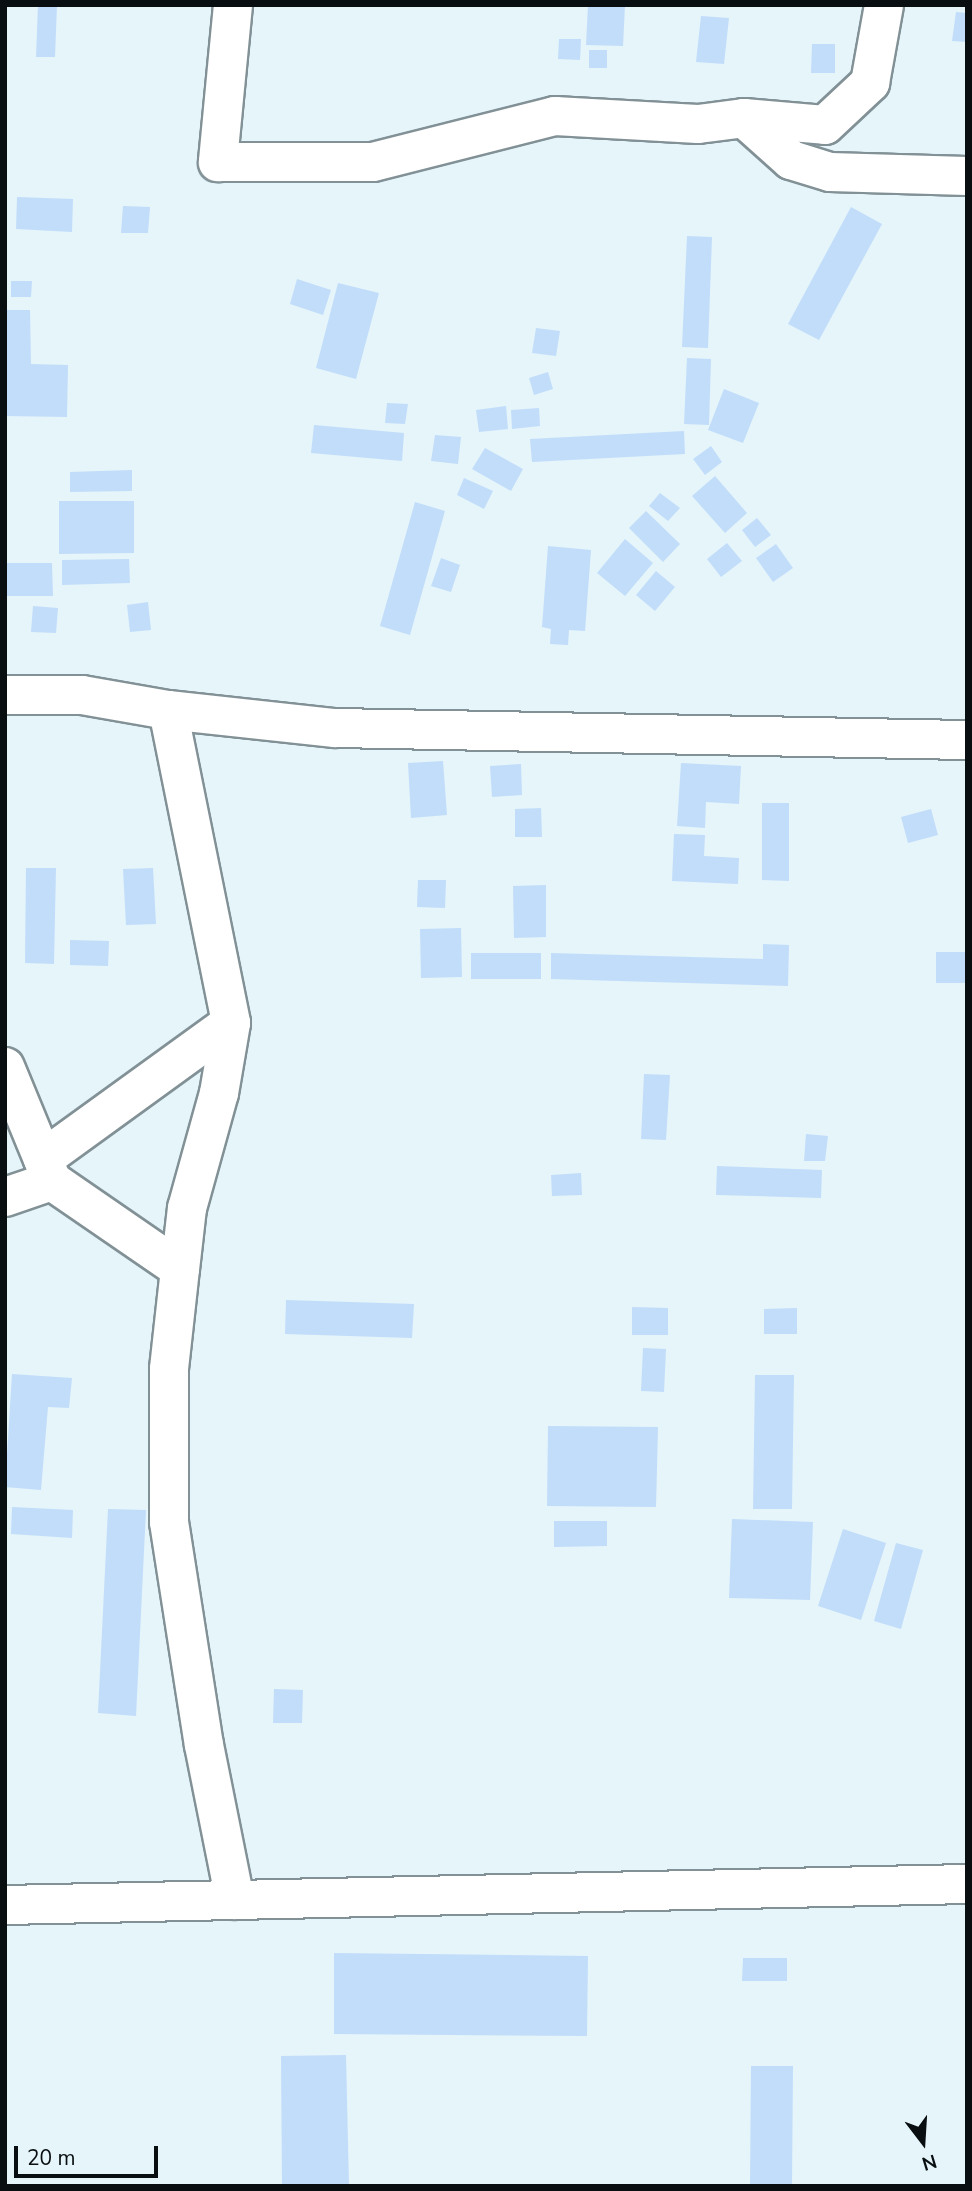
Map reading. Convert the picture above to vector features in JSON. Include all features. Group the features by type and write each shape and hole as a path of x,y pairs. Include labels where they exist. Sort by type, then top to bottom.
{"street":[{"path":"233,5 218,162 373,162 555,117 698,124 744,118 825,125 870,83 884,5"},
{"path":"744,118 792,160 830,172 967,176"},
{"path":"5,695 82,695 168,710 335,728 967,740"},
{"path":"168,710 231,1023 219,1093 187,1208 169,1369 169,1522 204,1745 234,1900"},
{"path":"5,1197 48,1170 231,1023"},
{"path":"5,1067 48,1170 180,1269"},
{"path":"5,1905 967,1884"}],"building":[{"path":"38,5 57,5 55,57 36,57"},
{"path":"588,5 625,5 623,46 586,45"},
{"path":"956,12 967,13 967,42 952,41"},
{"path":"701,16 729,18 724,64 696,62"},
{"path":"559,39 581,39 580,60 558,59"},
{"path":"812,44 835,44 835,73 811,73"},
{"path":"589,50 607,50 607,68 589,68"},
{"path":"17,197 73,199 72,232 16,229"},
{"path":"123,206 150,207 148,233 121,233"},
{"path":"851,207 882,224 819,340 788,324"},
{"path":"687,236 712,237 708,348 682,347"},
{"path":"297,279 331,290 323,315 290,304"},
{"path":"11,281 32,281 31,297 11,297"},
{"path":"338,283 379,293 356,379 316,368"},
{"path":"5,310 30,310 31,364 68,365 67,417 5,416"},
{"path":"536,328 560,331 556,356 532,353"},
{"path":"687,358 711,359 709,425 684,424"},
{"path":"548,372 553,389 534,395 529,378"},
{"path":"724,389 759,403 743,443 708,430"},
{"path":"387,403 408,404 405,424 385,423"},
{"path":"506,406 508,429 479,432 476,410"},
{"path":"539,408 540,426 512,429 511,410"},
{"path":"314,425 404,433 402,461 311,453"},
{"path":"684,431 685,454 532,462 530,439"},
{"path":"435,435 461,437 458,464 431,461"},
{"path":"711,446 722,462 705,475 693,459"},
{"path":"485,448 523,469 511,491 472,469"},
{"path":"132,470 132,491 70,492 70,472"},
{"path":"715,476 747,513 725,533 692,496"},
{"path":"464,478 493,491 484,509 457,495"},
{"path":"660,493 680,508 668,521 649,506"},
{"path":"59,501 134,501 134,553 59,554"},
{"path":"415,502 445,511 410,635 380,626"},
{"path":"646,511 680,544 663,562 629,528"},
{"path":"757,518 771,535 755,547 742,530"},
{"path":"625,539 653,563 625,596 597,573"},
{"path":"727,543 742,561 721,577 707,559"},
{"path":"776,544 793,568 773,582 756,558"},
{"path":"548,546 591,550 585,631 569,630 568,645 550,644 551,629 542,627"},
{"path":"441,558 460,565 451,592 431,586"},
{"path":"129,559 130,583 62,585 62,560"},
{"path":"6,563 52,563 53,596 6,596"},
{"path":"656,571 675,587 655,611 636,595"},
{"path":"148,602 151,630 130,632 127,605"},
{"path":"33,606 58,608 56,633 31,632"},
{"path":"443,761 447,815 411,818 408,763"},
{"path":"681,763 741,766 739,804 706,802 705,828 677,826"},
{"path":"521,764 522,795 492,797 490,766"},
{"path":"762,803 789,803 789,881 762,880"},
{"path":"541,808 542,837 515,837 515,809"},
{"path":"931,809 938,835 908,843 901,817"},
{"path":"674,834 705,835 704,856 739,858 738,884 672,881"},
{"path":"26,868 56,868 54,964 25,963"},
{"path":"153,868 156,924 126,925 123,869"},
{"path":"418,880 446,880 445,908 417,907"},
{"path":"546,885 546,937 514,938 513,886"},
{"path":"461,928 462,977 421,978 420,929"},
{"path":"70,940 109,941 108,966 70,965"},
{"path":"763,944 789,945 788,986 551,979 551,953 763,959"},
{"path":"936,952 967,952 967,983 936,983"},
{"path":"471,953 541,953 541,979 471,979"},
{"path":"644,1074 670,1075 666,1140 641,1139"},
{"path":"806,1134 828,1136 825,1161 804,1161"},
{"path":"717,1166 822,1170 821,1198 716,1195"},
{"path":"581,1173 582,1195 552,1196 551,1175"},
{"path":"286,1300 414,1304 412,1338 285,1334"},
{"path":"632,1307 668,1308 668,1335 632,1335"},
{"path":"797,1308 797,1334 764,1334 764,1309"},
{"path":"643,1348 666,1349 664,1392 641,1391"},
{"path":"12,1374 72,1378 69,1408 48,1407 41,1490 5,1487"},
{"path":"755,1375 794,1375 792,1509 753,1509"},
{"path":"548,1426 658,1427 656,1507 547,1506"},
{"path":"12,1507 73,1510 72,1538 11,1534"},
{"path":"108,1509 146,1510 136,1716 98,1713"},
{"path":"732,1519 813,1522 810,1600 729,1598"},
{"path":"554,1521 607,1521 607,1546 554,1547"},
{"path":"843,1529 886,1543 861,1620 818,1606"},
{"path":"896,1543 923,1550 901,1629 874,1621"},
{"path":"274,1689 303,1690 302,1723 273,1723"},
{"path":"334,1953 588,1956 587,2036 334,2034"},
{"path":"743,1958 787,1958 787,1981 742,1981"},
{"path":"346,2055 349,2186 282,2186 281,2056"},
{"path":"751,2066 793,2066 792,2186 750,2186"}]}
